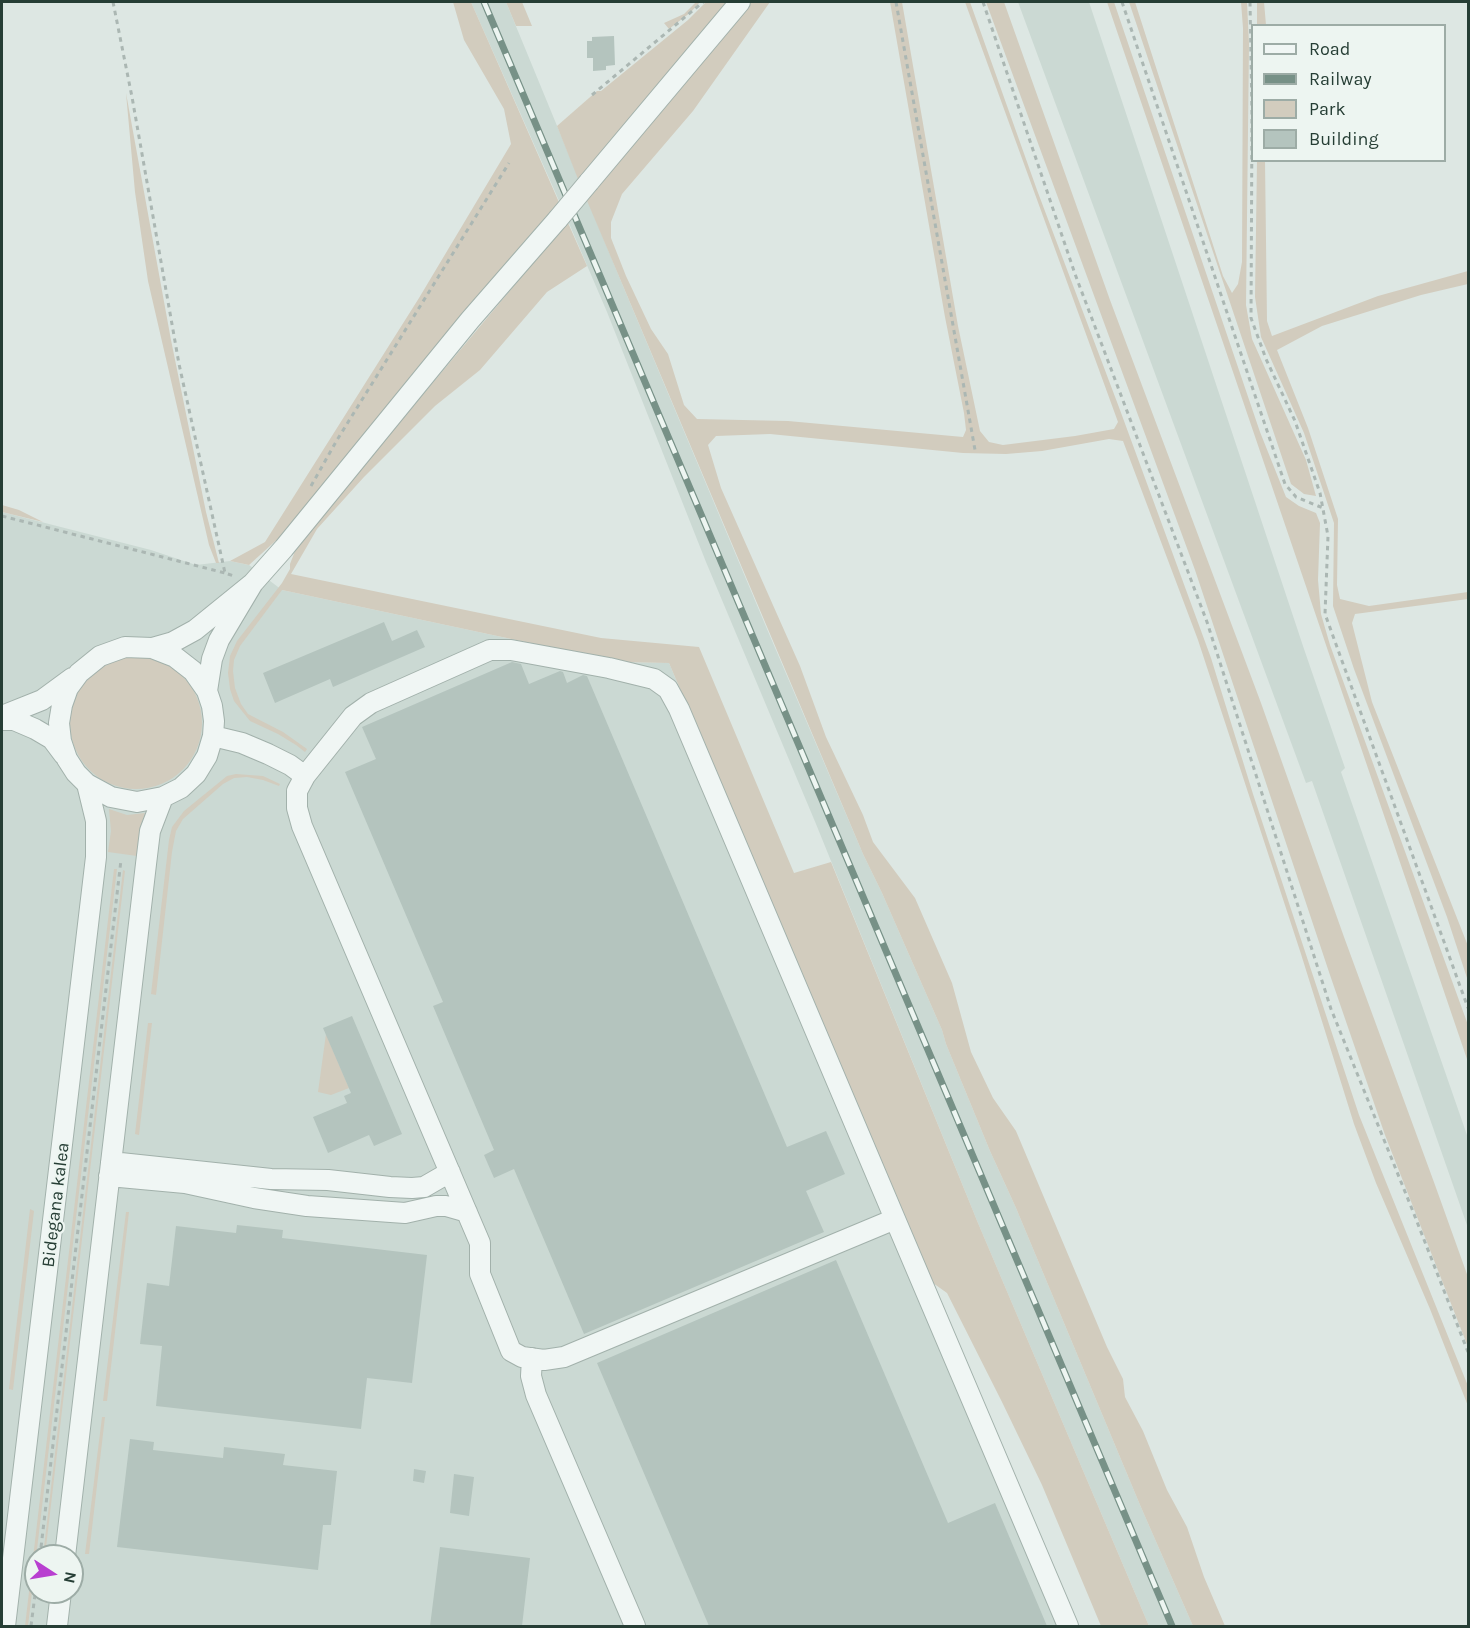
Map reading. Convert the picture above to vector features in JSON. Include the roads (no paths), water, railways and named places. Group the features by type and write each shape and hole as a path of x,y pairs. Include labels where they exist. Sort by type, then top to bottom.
{"street":[{"path":"2,718 42,700 100,656 125,647 152,648 173,642 195,630 253,583 470,320 740,2"},
{"path":"207,692 212,659 219,639 253,583"},
{"path":"2,718 14,720 52,739 76,773 87,784 111,797 137,802 163,797 182,788 196,774 207,756 213,736 214,721 207,692 194,671 175,657 152,648"},
{"path":"895,1219 564,1357 544,1360 522,1357 511,1351 480,1274 480,1243 302,826 297,808 297,791 305,776 353,716 371,703 490,650 511,650 609,668 654,679 668,689 679,709 1068,1626"},
{"path":"67,759 61,741 59,723 68,688 79,673"},
{"path":"213,736 242,743 290,765 305,776"},
{"name":"Bidegana kalea","path":"5,1626 96,857 96,821 87,784"},
{"path":"66,1544 150,831 163,797"},
{"path":"110,1169 271,1179 328,1180 390,1187 424,1187 450,1172"},
{"path":"110,1169 254,1198 308,1206 405,1214 436,1206 446,1206 467,1212"},
{"path":"532,1358 531,1376 536,1395 635,1626"},
{"path":"57,1626 60,1604"}],"railway":[{"path":"484,2 1172,1626"}]}
